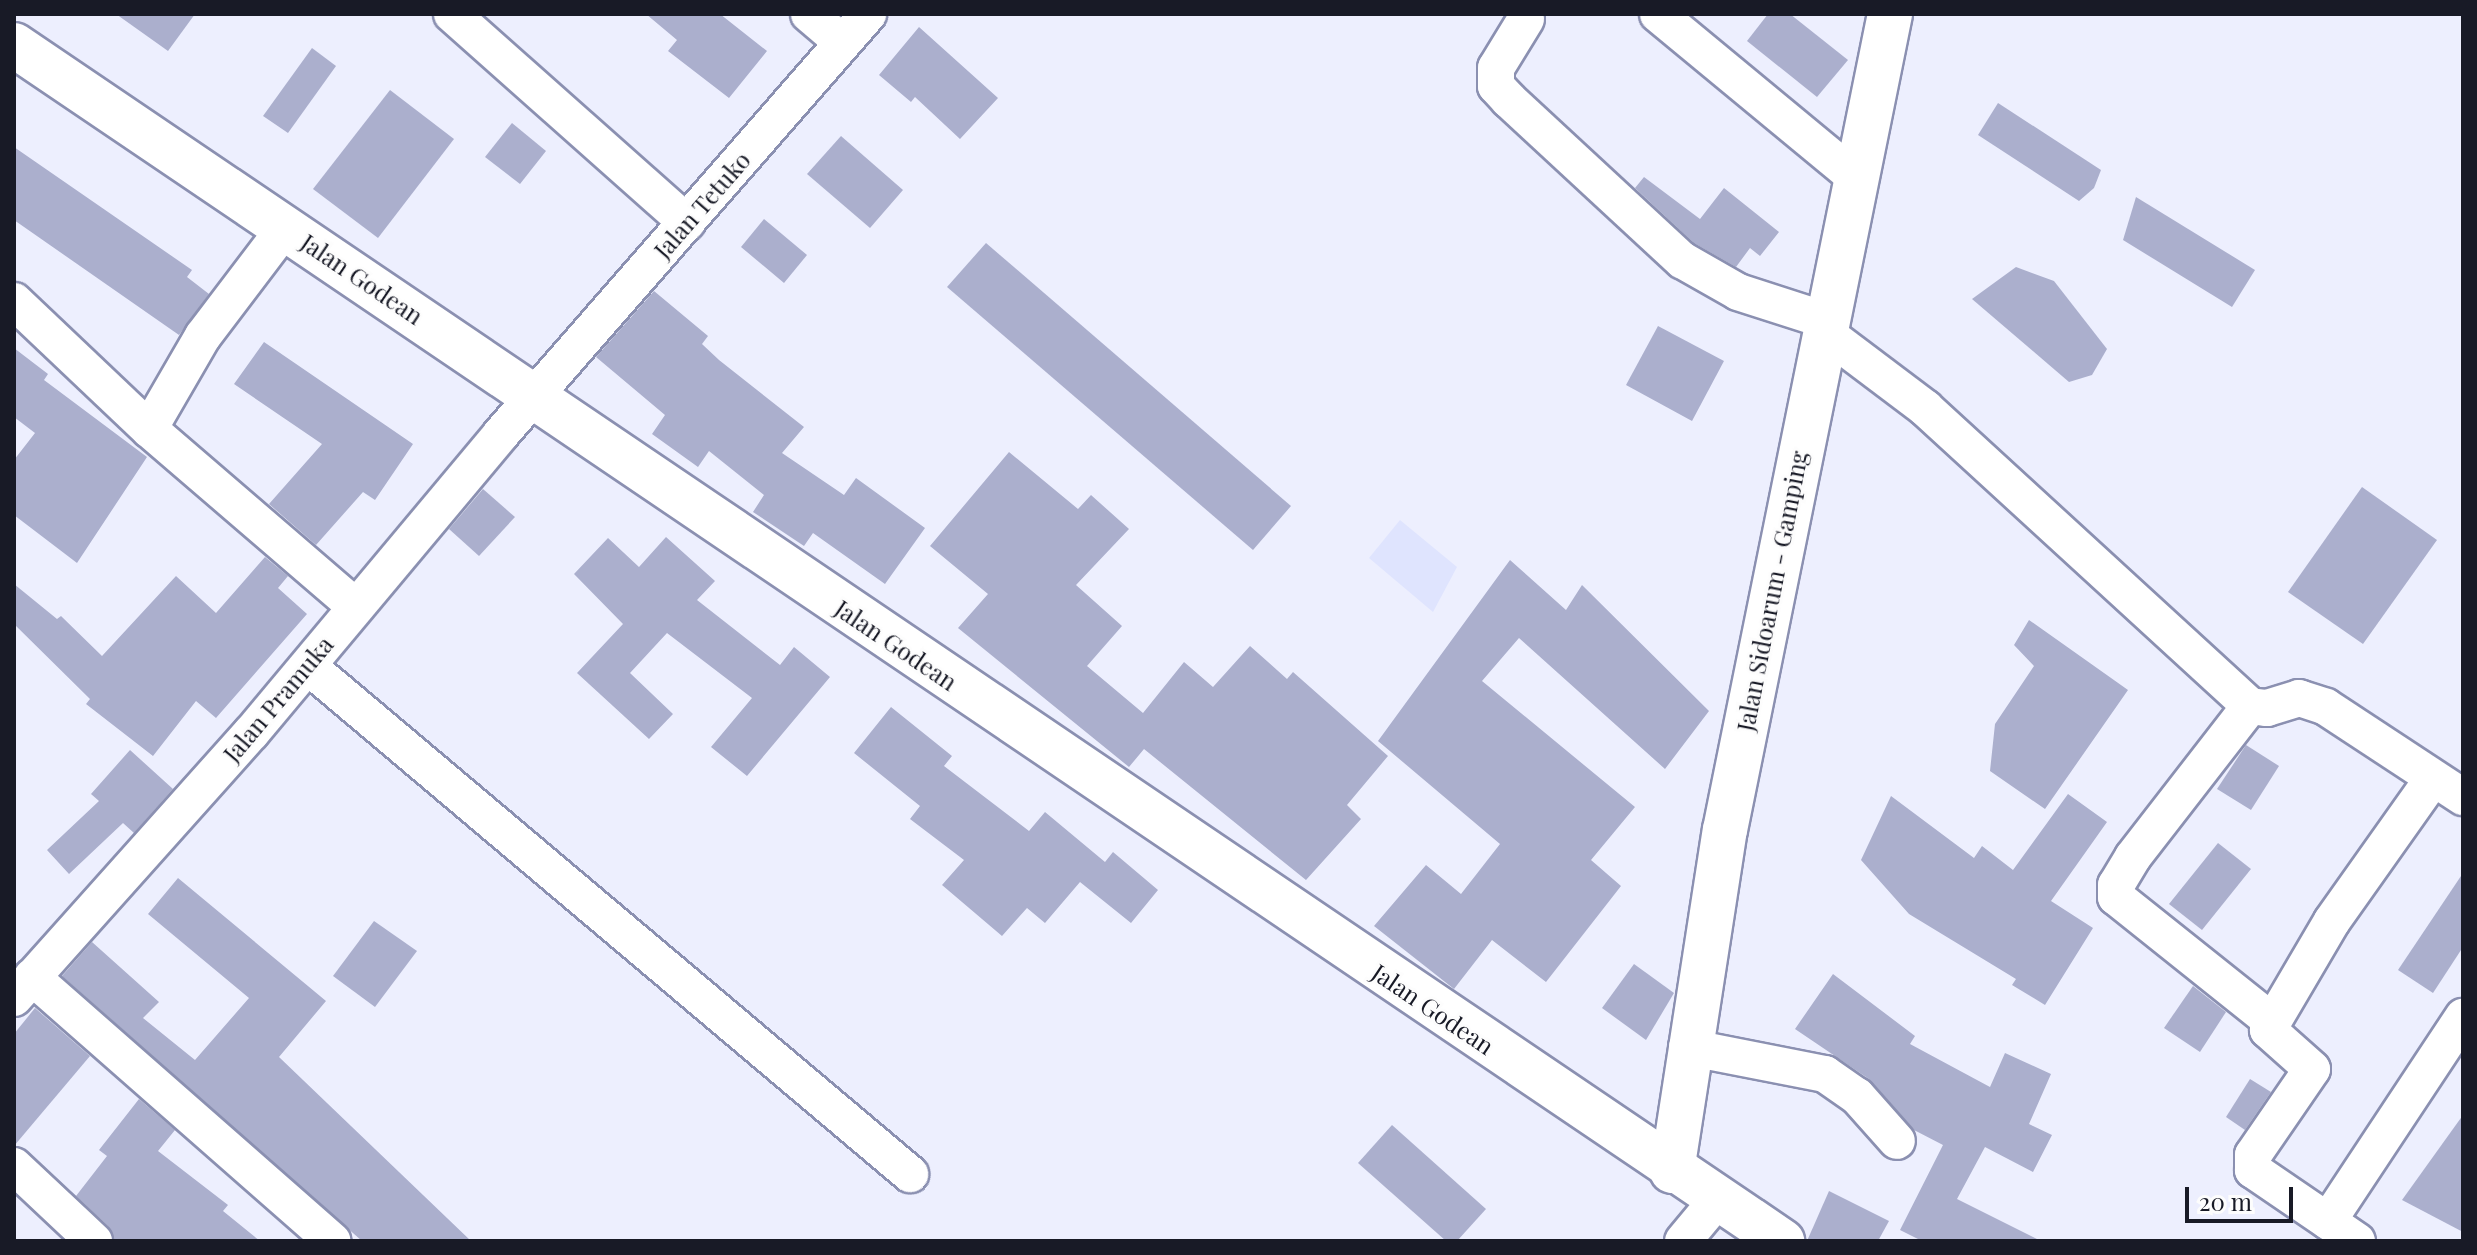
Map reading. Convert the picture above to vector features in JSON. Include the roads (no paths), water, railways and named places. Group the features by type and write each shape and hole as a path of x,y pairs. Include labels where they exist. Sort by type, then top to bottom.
{"main road":[{"name":"Jalan Sidoarum - Gamping","path":"1672,1171 1687,1047 1824,326 1890,14"},
{"name":"Jalan Godean","path":"14,45 537,397 1672,1171 1782,1241"}],"street":[{"path":"452,14 687,223"},
{"path":"809,14 842,42"},
{"name":"Jalan Tetuko","path":"537,397 868,14"},
{"path":"1658,14 1854,176"},
{"path":"1526,19 1496,68 1496,86 1682,260 1738,292 1824,326 1925,408 2250,706 2267,708 2299,698 2326,707 2432,780 2463,797"},
{"path":"149,429 203,336 285,228"},
{"path":"14,301 149,429 355,606"},
{"name":"Jalan Pramuka","path":"23,988 308,666 355,606 537,397"},
{"path":"308,666 910,1174"},
{"path":"2250,706 2133,857 2116,885 2116,897 2270,1020"},
{"path":"2432,780 2270,1020 2270,1037 2312,1069 2253,1155 2253,1170 2343,1231 2463,1017"},
{"path":"23,988 333,1241"},
{"path":"1687,1047 1825,1074 1857,1096 1897,1141"},
{"path":"14,1166 94,1241"},
{"path":"1683,1241 1718,1199"}]}
